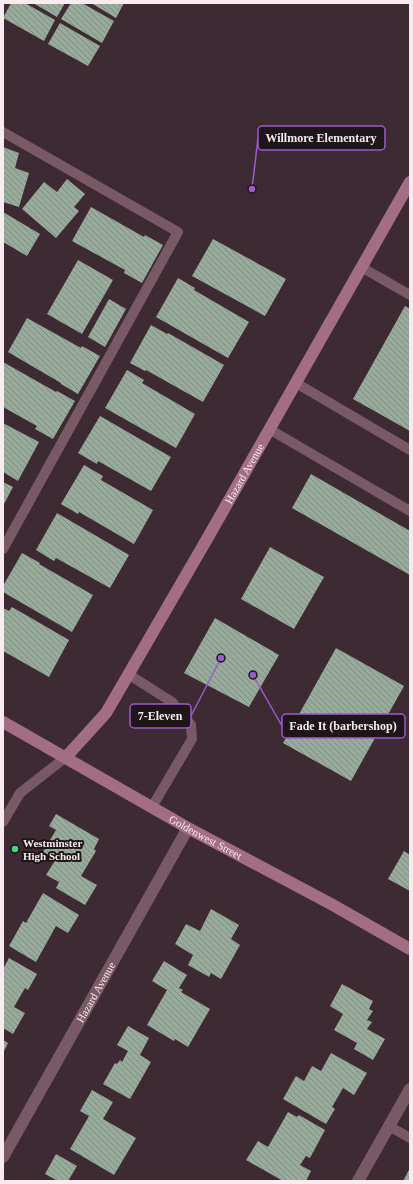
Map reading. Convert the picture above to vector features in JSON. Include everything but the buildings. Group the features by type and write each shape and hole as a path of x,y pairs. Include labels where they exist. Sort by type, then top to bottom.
{"street":[{"name":"Hazard Avenue","path":"66,757 106,713 207,539 410,182"},
{"name":"Goldenwest Street","path":"3,722 188,828 331,904 410,949"},
{"name":"Hazard Avenue","path":"3,1157 188,828"},
{"path":"358,1181 410,1089"}],"lane":[{"path":"3,132 178,232 3,549"},
{"path":"361,267 410,295"},
{"path":"296,383 410,450"},
{"path":"269,429 410,511"},
{"path":"128,674 172,702 191,725 192,740 152,807"},
{"path":"3,822 20,793 66,757"},
{"path":"389,1126 410,1138"}],"place":[{"name":"Willmore Elementary","path":"252,189"},
{"name":"7-Eleven","path":"221,658"},
{"name":"Fade It (barbershop)","path":"253,675"},
{"name":"Westminster High School","path":"15,849"}]}
